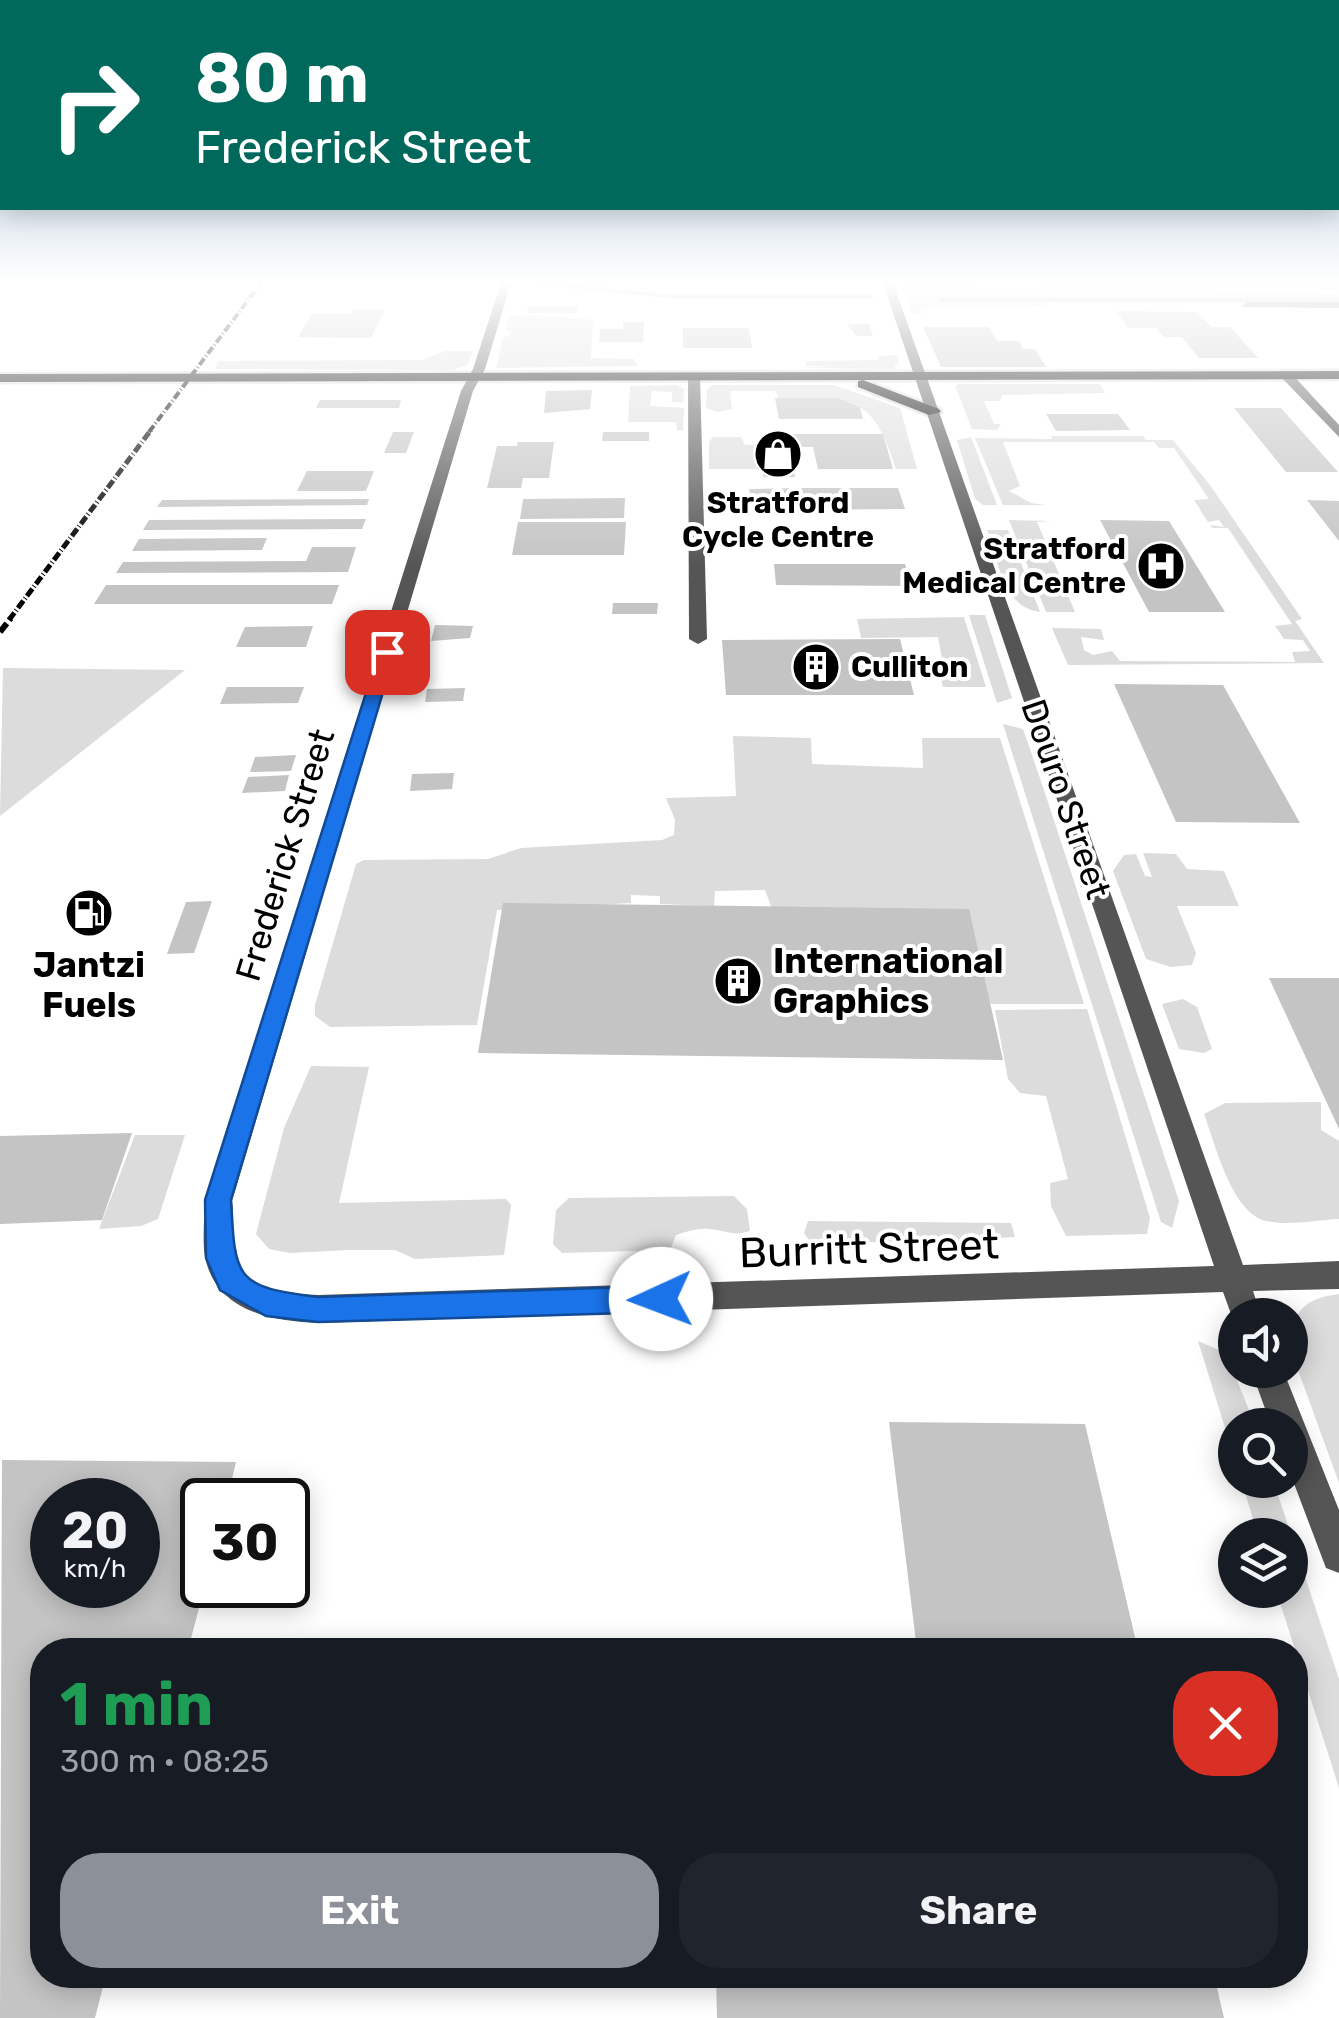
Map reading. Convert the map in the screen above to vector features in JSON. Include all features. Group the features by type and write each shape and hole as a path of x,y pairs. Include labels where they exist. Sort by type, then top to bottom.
{"main road":[{"path":"0,378 656,377"},
{"path":"833,377 897,394 934,412"}],"street":[{"path":"694,377 698,638"},
{"name":"Douro Street","path":"920,377 1239,1298"},
{"path":"1289,377 1339,433"},
{"name":"Frederick Street","path":"229,1281 220,1258 218,1200 474,378"},
{"name":"Burritt Street","path":"229,1281 266,1303 318,1310 1339,1275"},
{"path":"1308,1476 1339,1555"}],"shaded area":[{"path":"1100,384 1105,393 1002,395 1000,401 984,401 994,424 1001,424 997,430 972,429 955,386"},
{"path":"677,385 684,389 683,402 672,402 672,392 652,391 650,406 684,408 683,430 677,430 676,422 628,422 630,386"},
{"path":"712,385 834,385 900,408 917,469 896,469 878,425 855,405 824,398 778,398 776,391 730,391 732,409 717,412 706,408 707,390"},
{"path":"1051,436 1143,436 1146,440 1173,440 1210,485 1302,619 1295,621 1324,663 1068,665 1052,628 1101,629 1104,640 1081,637 1084,650 1093,655 1112,651 1120,661 1295,662 1292,652 1310,651 1303,640 1284,639 1275,626 1292,624 1228,528 1212,528 1210,525 1224,527 1219,520 1208,522 1194,500 1209,499 1174,448 1159,448 1154,442 1003,442 1020,486 1009,491 1031,503 1046,505 1003,505 975,438 1052,439"},
{"path":"713,437 741,437 745,445 755,445 762,469 709,469 709,442"},
{"path":"971,437 997,505 983,505 975,499 957,440"},
{"path":"1009,520 1051,521 1037,522 1075,612 1046,612"},
{"path":"987,530 1008,530 1040,612 1028,609 1010,592"},
{"path":"969,615 985,615 1012,698 997,703"},
{"path":"964,617 986,687 943,687 940,675 945,674 938,637 861,638 857,619"},
{"path":"3,668 185,670 0,816"},
{"path":"1003,724 1023,729 1044,790 1179,1201 1172,1228 1161,1222"},
{"path":"733,736 811,738 812,764 923,768 922,738 1000,738 1084,1004 992,1004 771,906 765,890 715,891 714,906 660,904 660,896 631,895 631,903 497,910 477,1025 330,1027 315,1016 356,864 364,860 488,859 521,848 662,840 674,835 675,820 666,798 736,796"},
{"path":"1143,853 1176,854 1187,869 1224,871 1239,906 1177,906 1196,953 1192,965 1171,967 1146,959 1113,871 1124,855 1136,854 1145,876 1152,877"},
{"path":"1183,999 1197,1007 1212,1049 1204,1053 1179,1049 1162,1004"},
{"path":"1087,1009 1150,1218 1147,1234 1066,1236 1051,1206 1050,1183 1068,1179 1046,1096 1020,1093 1008,1079 995,1010"},
{"path":"311,1066 369,1067 339,1203 506,1199 511,1205 504,1255 415,1259 395,1250 290,1253 269,1249 256,1234 284,1128"},
{"path":"1321,1102 1321,1130 1339,1141 1339,1219 1284,1223 1255,1216 1244,1206 1226,1176 1204,1114 1225,1103"},
{"path":"135,1135 185,1135 158,1219 141,1226 99,1229"},
{"path":"734,1196 747,1209 750,1231 692,1230 676,1235 670,1250 562,1253 553,1244 556,1210 569,1198"},
{"path":"808,1221 1011,1223 1015,1237 909,1243 810,1241 804,1233"},
{"path":"1339,1294 1339,1483 1305,1388 1308,1388 1308,1304"},
{"path":"1198,1341 1218,1350 1218,1388 1240,1388 1248,1408 1219,1408"},
{"path":"1247,1498 1279,1498 1286,1518 1253,1518"},
{"path":"1308,1586 1339,1679 1339,1788 1308,1691 1308,1638 1291,1638 1282,1608 1308,1608"}],"building":[{"path":"592,390 590,409 544,413 546,391"},
{"path":"775,398 838,398 860,407 863,419 779,419"},
{"path":"320,400 401,400 399,408 316,408"},
{"path":"1234,408 1281,408 1338,472 1286,472"},
{"path":"1046,414 1118,414 1130,430 1056,431"},
{"path":"393,432 414,432 406,453 384,453"},
{"path":"603,432 649,432 649,441 602,441"},
{"path":"789,434 883,434 893,469 818,469 813,447 791,447"},
{"path":"518,442 554,442 549,478 523,478 521,488 487,488 497,446 517,446"},
{"path":"759,447 790,447 795,477 763,477"},
{"path":"307,471 374,471 366,491 297,491"},
{"path":"898,488 905,509 753,510 749,489"},
{"path":"625,498 624,518 520,519 523,499"},
{"path":"369,499 367,505 157,507 162,500"},
{"path":"1307,500 1339,501 1339,541"},
{"path":"366,519 362,529 143,530 149,520"},
{"name":"Stratford Medical Centre","path":"1100,520 1169,521 1225,612 1149,612"},
{"path":"518,522 626,522 624,555 512,555"},
{"path":"267,538 262,550 132,551 139,539"},
{"path":"312,547 356,547 348,572 116,573 123,562 306,561"},
{"path":"774,564 905,564 911,586 776,585"},
{"path":"106,585 339,585 332,604 94,604"},
{"path":"613,603 658,603 657,614 612,614"},
{"path":"435,625 473,626 470,638 431,641"},
{"path":"313,626 306,647 236,647 245,627"},
{"name":"Culliton","path":"900,639 914,695 726,695 722,640"},
{"path":"1114,684 1223,685 1300,823 1176,822"},
{"path":"227,687 304,687 298,703 220,704"},
{"path":"465,688 463,701 425,702 427,689"},
{"path":"296,755 291,771 250,772 255,757"},
{"path":"454,773 452,789 410,791 412,774"},
{"path":"289,775 285,791 242,793 248,777"},
{"path":"212,901 194,953 167,954 186,902"},
{"name":"International Graphics","path":"503,903 969,909 1003,1060 478,1053"},
{"path":"1269,978 1339,978 1339,1129"},
{"path":"132,1133 102,1220 0,1224 0,1136"},
{"path":"889,1422 1085,1424 1135,1638 916,1638"},
{"path":"2,1460 236,1462 232,1478 180,1478 180,1608 199,1608 191,1638 30,1638 30,1988 103,1988 95,2018 0,2018"},
{"path":"716,1988 1217,1988 1224,2018 717,2018"}],"railway":[{"path":"149,432 190,377"},
{"path":"9,620 151,430"},
{"path":"0,632 11,618"}],"place":[{"name":"Stratford Cycle Centre","path":"778,454"},
{"name":"Stratford Medical Centre","path":"1161,566"},
{"name":"Culliton","path":"816,667"},
{"name":"Jantzi Fuels","path":"89,913"},
{"name":"International Graphics","path":"738,981"}],"route":[{"path":"387,652 218,1200 222,1226 220,1258 229,1281 266,1303 318,1310 661,1299"}]}
